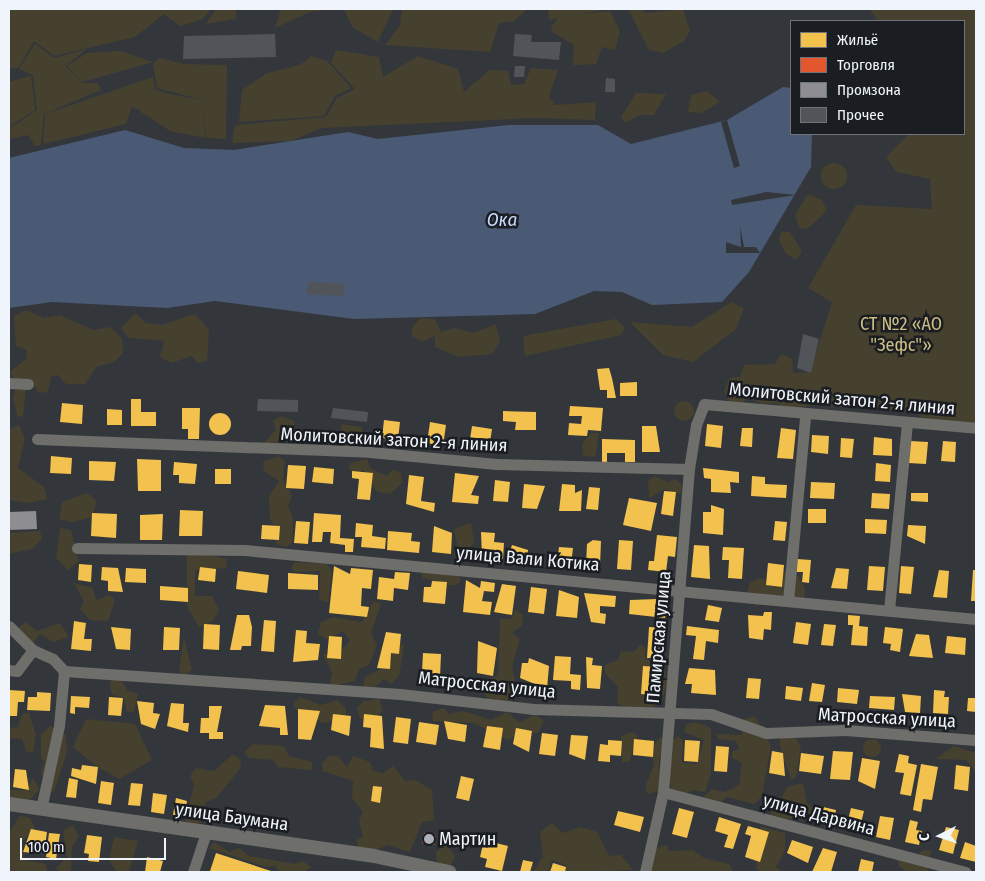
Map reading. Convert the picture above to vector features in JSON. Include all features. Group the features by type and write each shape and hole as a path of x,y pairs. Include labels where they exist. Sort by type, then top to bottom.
{"street":[{"path":"9,383 28,384"},
{"name":"Молитовский затон 2-я линия","path":"704,404 805,416 976,428"},
{"name":"Памирская улица","path":"645,872 663,792 689,469 704,404"},
{"path":"788,601 805,416"},
{"path":"889,610 907,424"},
{"name":"Молитовский затон 2-я линия","path":"37,439 370,452 496,464 689,469"},
{"name":"улица Вали Котика","path":"77,548 157,553 179,548 244,550 976,619"},
{"path":"9,626 33,650 53,659 64,671 59,726 41,809"},
{"path":"9,670 18,671 33,650"},
{"name":"Матросская улица","path":"64,671 670,716 711,714 766,733 845,730 976,740"},
{"name":"улица Дарвина","path":"663,792 966,872"},
{"name":"улица Баумана","path":"9,804 374,856 449,872"},
{"path":"193,872 206,833"}],"green space":[{"path":"9,9 211,9 203,19 180,26 164,14 135,37 54,56 34,41 19,67 9,69"},
{"path":"216,9 236,9 236,19 206,24"},
{"path":"281,9 337,9 310,12 275,28"},
{"path":"344,9 393,9 378,42 352,27"},
{"path":"402,9 527,9 514,21 499,23 490,52 385,45 400,25"},
{"path":"548,9 608,9 549,20"},
{"path":"628,9 643,9 645,13 683,9 690,31 684,41 663,53 649,50"},
{"name":"СТ №2 «АО \"Зефс\"»","path":"869,9 976,9 976,423 926,422 915,412 812,405 787,411 777,403 762,404 747,397 742,405 731,405 724,391 729,378 740,377 744,365 775,364 781,354 792,359 793,373 810,372 832,302 808,288 856,205 932,209 930,179 896,172 886,157 908,135 965,135 965,20 878,20"},
{"path":"610,11 620,31 615,50 602,47 596,64 573,65 574,45 552,32 551,27 559,17"},
{"path":"35,44 54,58 87,49 65,66 83,83 98,83 101,90 44,114 41,145 35,146 28,135 9,139 9,129 37,110 33,75 19,69"},
{"path":"336,50 379,57 383,77 418,56 458,69 464,92 490,70 508,71 511,85 524,84 531,68 558,70 549,97 555,105 596,102 595,120 536,118 321,128 291,141 232,143 235,125 326,117 337,98 355,89 331,63"},
{"path":"120,51 153,62 82,82 67,66 87,53"},
{"path":"311,56 327,61 351,88 335,96 324,116 239,122 242,90 267,73 300,65"},
{"path":"160,58 184,64 227,65 226,139 206,138 203,111 205,138 170,131 132,106 126,124 43,144 45,114 153,77 155,89 168,94 203,100 157,88 153,64"},
{"path":"31,76 35,110 9,127 9,82"},
{"path":"707,91 720,102 701,113 688,112 691,95"},
{"path":"636,93 666,94 654,115 640,115 625,123 621,117"},
{"path":"834,163 843,167 847,176 843,185 834,189 825,185 821,176 825,167"},
{"path":"808,194 822,200 827,211 807,229 799,228 795,214"},
{"path":"781,232 790,232 802,251 796,260 785,253 779,240"},
{"path":"731,302 744,308 736,329 693,362 663,355 630,322 692,327"},
{"path":"26,310 44,318 60,315 93,330 111,327 122,339 123,353 114,362 96,367 85,384 66,384 58,375 51,377 48,392 38,393 33,381 26,387 23,417 17,416 13,397 17,386 10,372 26,359 27,350 16,346 14,316"},
{"path":"135,313 146,323 162,325 195,314 209,330 207,361 198,363 192,356 171,363 160,357 164,341 129,338 121,328"},
{"path":"420,318 435,319 441,332 454,328 474,333 496,324 500,341 492,354 459,357 435,347 435,336 422,342 412,336 412,328"},
{"path":"616,319 625,328 621,335 525,356 523,336"},
{"path":"684,401 691,404 694,411 691,418 684,421 677,418 674,411 677,404"},
{"path":"280,416 294,421 295,442 280,442 266,450 262,445 276,430 273,421"},
{"path":"341,424 362,427 362,441 350,451 340,444"},
{"path":"19,425 25,439 18,468 44,487 47,499 28,503 9,500 9,429"},
{"path":"591,433 599,433 595,457 583,456 582,444"},
{"path":"278,456 285,461 283,479 292,495 288,506 293,519 292,543 286,547 276,544 277,528 270,520 269,496 279,481 264,471 263,462"},
{"path":"367,459 371,469 387,476 393,469 401,473 402,483 390,494 377,492 364,470 355,474 349,469 350,463"},
{"path":"654,476 667,482 675,479 682,485 681,494 665,489 649,498 648,481"},
{"path":"87,493 97,501 92,517 72,522 59,519 62,502"},
{"path":"471,523 474,543 460,557 454,555 457,543 454,529"},
{"path":"60,528 71,530 79,561 68,570 56,558"},
{"path":"40,531 42,539 32,549 9,554 9,533"},
{"path":"187,550 227,559 226,568 195,570 195,596 212,596 219,610 213,621 199,627 187,606"},
{"path":"295,562 327,564 332,572 328,603 319,599 320,571 295,572 291,568"},
{"path":"428,568 457,573 461,581 454,586 423,578 421,572"},
{"path":"780,572 798,576 805,588 804,600 780,598 756,606 746,596 750,583 759,578 770,582"},
{"path":"74,583 93,588 96,600 110,595 115,600 108,621 90,620 80,609 84,601"},
{"path":"373,601 381,604 371,633 377,645 369,665 359,669 355,681 329,687 332,673 323,654 338,654 350,641 343,631 326,639 318,634 321,622 333,617 362,622"},
{"path":"516,610 523,615 522,625 512,633 520,639 512,667 518,693 515,700 490,702 482,690 488,680 498,675 500,619 511,619"},
{"path":"25,622 37,631 60,623 69,637 53,642 40,634 33,643 15,631"},
{"path":"184,638 192,670 183,676 179,670"},
{"path":"397,640 404,646 399,676 391,684 384,679 374,688 363,686 365,677 387,666 390,646"},
{"path":"640,645 645,647 645,658 664,666 667,684 662,699 653,707 633,712 617,703 618,687 605,673 605,665 618,660 621,651 634,652"},
{"path":"119,677 128,691 138,694 134,712 127,712 124,697 112,695 109,682"},
{"path":"299,697 321,705 337,700 346,708 345,719 322,723 312,714 300,714 293,705"},
{"path":"379,699 383,710 374,719 360,719 357,708 364,701"},
{"path":"444,708 449,714 463,711 491,720 507,712 519,722 536,715 544,721 538,733 519,731 509,740 473,723 433,721 432,712"},
{"path":"29,713 36,735 33,753 26,751 22,739 9,738 9,728 18,727 22,714"},
{"path":"755,716 771,746 762,796 754,804 727,797 720,803 707,801 704,796 712,789 725,792 739,785 742,763 732,758 732,752 739,749 736,741 718,739 716,734 742,735 745,719"},
{"path":"86,719 135,724 152,760 119,779 98,767 73,747"},
{"path":"696,722 711,728 711,773 705,792 693,790 673,800 665,790 672,787 668,779 672,741 678,736 683,740 682,763 696,764 704,740 684,732 686,724"},
{"path":"50,726 66,735 67,752 54,792 48,790 41,771 45,761 41,759 41,734"},
{"path":"632,732 638,736 629,762 622,762 621,736"},
{"path":"795,736 801,747 796,777 791,780 779,743 782,737"},
{"path":"660,737 665,740 659,760 659,791 648,794 645,787 654,765 651,749"},
{"path":"872,739 878,742 881,748 878,754 872,757 866,754 863,748 866,742"},
{"path":"253,744 284,746 289,756 312,762 312,770 278,767 273,760 249,758 244,752"},
{"path":"954,746 976,753 976,772 966,760 935,759"},
{"path":"233,754 241,760 240,769 216,798 206,802 201,822 193,828 185,821 194,785 190,776 196,768 214,771"},
{"path":"329,756 338,756 347,767 353,756 370,762 373,771 383,773 393,766 405,781 415,780 432,790 434,820 422,822 410,852 387,845 377,850 358,849 357,840 363,836 359,821 363,812 352,798 353,781 323,771 322,763"},
{"path":"33,777 39,789 28,802 9,808 9,790 27,790"},
{"path":"803,783 807,803 815,809 813,821 770,817 772,810 765,805 769,798 782,797 787,787"},
{"path":"20,816 30,818 35,828 20,843 25,860 46,864 47,872 9,872 9,833"},
{"path":"552,823 563,833 580,827 597,832 609,856 621,855 633,870 565,872 566,865 552,860 548,872 533,872 543,856 540,832"},
{"path":"73,825 79,837 72,846 71,872 59,872 56,868 67,857 63,830"},
{"path":"759,826 785,833 785,850 776,867 782,872 758,872 756,864 766,838"},
{"path":"114,837 138,841 129,872 117,872 109,860"},
{"path":"214,842 230,852 239,848 249,856 295,864 303,861 311,867 304,872 279,872 275,866 266,867 209,848"},
{"path":"446,845 455,856 450,867 437,867 436,852"},
{"path":"667,845 669,851 693,850 704,858 729,864 733,872 648,872 656,848"},
{"path":"923,850 931,851 927,872 907,872 899,866 897,859 914,860"}],"water":[{"name":"Ока","path":"783,87 790,88 790,135 812,135 811,167 749,272 722,302 652,305 622,292 594,291 535,314 354,319 215,301 167,308 52,302 9,308 9,158 125,130 184,148 234,150 348,132 378,139 509,125 598,125 631,144 727,120"}],"pier":[{"path":"727,120 740,166 734,168 721,122"},
{"path":"766,192 796,195 732,205 731,200"},
{"path":"740,226 744,247 756,247 760,253 726,253 726,242 741,247"}],"building: Жильё":[{"path":"609,368 616,398 607,398 607,390 600,390 597,369"},
{"path":"637,382 637,396 620,396 620,383"},
{"path":"131,399 141,399 141,412 156,412 156,426 131,426"},
{"path":"62,403 83,405 82,424 60,422"},
{"path":"570,406 603,408 601,431 588,430 587,436 568,435 569,423 581,424 582,416 569,416"},
{"path":"182,408 200,408 199,439 188,439 188,429 182,429"},
{"path":"107,409 122,410 122,425 107,425"},
{"path":"503,411 536,412 536,430 515,430 516,422 503,421"},
{"path":"220,413 230,420 231,424 224,434 220,435 210,428 209,424 216,414"},
{"path":"384,420 400,422 398,440 382,438"},
{"path":"430,422 446,425 443,446 427,443"},
{"path":"707,424 723,426 721,448 705,446"},
{"path":"472,426 492,429 489,449 469,446"},
{"path":"642,426 656,426 660,452 642,452"},
{"path":"742,428 753,428 752,447 740,446"},
{"path":"781,428 796,430 793,459 777,458"},
{"path":"812,435 829,436 828,454 811,452"},
{"path":"874,437 892,439 892,456 873,455"},
{"path":"841,438 854,439 852,458 840,457"},
{"path":"602,439 635,440 635,462 625,462 625,453 607,453 607,462 602,462"},
{"path":"910,441 928,442 926,464 908,463"},
{"path":"943,441 956,442 955,462 941,461"},
{"path":"51,456 72,458 71,474 50,473"},
{"path":"137,459 161,460 161,491 138,491"},
{"path":"89,461 116,462 114,481 89,480"},
{"path":"174,462 197,464 195,484 179,483 179,475 173,475"},
{"path":"876,463 891,465 890,482 875,481"},
{"path":"288,465 306,466 304,489 286,488"},
{"path":"314,467 334,469 333,484 312,482"},
{"path":"703,468 739,472 739,483 730,482 731,493 711,492 711,479 704,478"},
{"path":"215,469 231,469 231,484 215,484"},
{"path":"352,471 373,473 370,500 357,499 359,479 352,478"},
{"path":"455,473 479,476 471,495 479,496 478,504 452,502"},
{"path":"409,475 424,477 421,501 435,503 434,512 406,504"},
{"path":"752,476 765,477 765,484 787,485 786,498 751,496"},
{"path":"495,480 510,482 508,502 493,501"},
{"path":"811,482 835,483 834,499 810,498"},
{"path":"524,484 545,486 537,509 522,508"},
{"path":"562,484 575,485 575,493 582,490 581,511 559,511"},
{"path":"589,487 600,488 598,510 586,509"},
{"path":"664,491 676,492 673,516 661,514"},
{"path":"872,493 890,494 889,509 871,508"},
{"path":"911,493 928,493 928,502 911,501"},
{"path":"629,498 657,503 651,531 623,525"},
{"path":"711,505 724,509 723,535 703,533 703,512 711,512"},
{"path":"808,509 826,509 826,523 808,523"},
{"path":"180,510 203,511 202,536 179,536"},
{"path":"92,513 117,514 116,538 91,536"},
{"path":"314,513 341,515 340,538 354,539 353,552 345,552 345,545 330,543 331,532 323,532 322,542 312,542"},
{"path":"163,514 162,540 140,540 140,515"},
{"path":"865,519 887,520 886,534 865,533"},
{"path":"296,521 310,522 308,544 294,543"},
{"path":"775,521 787,522 785,541 773,540"},
{"path":"356,523 373,525 372,536 386,538 385,549 361,547 362,537 355,537"},
{"path":"262,525 280,526 279,540 261,539"},
{"path":"908,525 926,526 925,544 907,536"},
{"path":"434,526 452,533 451,554 432,552"},
{"path":"388,531 412,533 411,541 420,542 419,553 387,550"},
{"path":"481,532 495,533 494,542 504,543 503,559 482,557"},
{"path":"657,535 677,537 675,557 668,556 666,572 648,570 649,561 654,561"},
{"path":"593,540 601,541 600,566 586,565 587,544"},
{"path":"619,540 633,541 631,570 617,569"},
{"path":"512,545 528,550 527,561 506,564"},
{"path":"694,545 709,546 710,579 691,577"},
{"path":"559,547 573,548 571,565 557,564"},
{"path":"723,547 744,548 742,579 728,578 729,560 722,560"},
{"path":"797,559 811,560 809,583 802,582 803,572 796,572"},
{"path":"768,563 784,565 782,587 766,585"},
{"path":"79,564 92,565 91,582 78,580"},
{"path":"334,566 350,574 351,568 373,570 371,589 362,588 361,606 369,607 367,617 329,613"},
{"path":"869,566 885,567 883,591 867,590"},
{"path":"901,566 914,567 911,594 899,593"},
{"path":"102,567 118,568 123,592 108,591 108,581 101,580"},
{"path":"200,567 216,569 215,582 198,580"},
{"path":"126,568 146,569 146,583 125,582"},
{"path":"836,568 849,569 847,589 831,588"},
{"path":"939,570 949,571 947,598 933,597"},
{"path":"973,570 976,570 976,601 971,601"},
{"path":"238,571 269,575 267,593 236,589"},
{"path":"395,572 410,573 408,590 394,588 393,601 377,599 379,577 394,579"},
{"path":"288,573 318,575 318,590 288,589"},
{"path":"466,580 480,588 481,581 495,583 494,592 484,591 482,601 492,602 490,615 463,612"},
{"path":"432,581 447,582 445,604 423,602 424,587 431,587"},
{"path":"502,584 516,586 512,615 494,612"},
{"path":"160,586 188,588 188,602 160,600"},
{"path":"531,587 547,589 544,614 528,612"},
{"path":"559,590 579,597 577,618 556,616"},
{"path":"584,593 616,596 615,607 600,606 600,613 606,614 605,624 591,622"},
{"path":"657,599 667,604 665,618 629,614 630,600"},
{"path":"708,605 722,608 719,622 705,620"},
{"path":"764,612 772,612 771,630 764,629 763,640 749,638 748,615 763,616"},
{"path":"237,615 249,615 252,627 251,646 242,646 241,650 230,650"},
{"path":"848,615 860,616 859,626 868,627 867,646 851,645 853,625 848,625"},
{"path":"264,620 276,621 274,652 261,651"},
{"path":"74,621 86,623 84,639 92,639 91,651 71,649"},
{"path":"796,622 811,624 808,645 793,643"},
{"path":"204,624 220,625 219,650 203,649"},
{"path":"824,624 836,625 833,646 821,645"},
{"path":"687,626 719,630 718,643 706,641 704,660 693,659 696,636 686,635"},
{"path":"111,627 131,629 130,650 116,649"},
{"path":"164,627 180,628 179,650 163,650"},
{"path":"649,627 666,628 659,658 647,658"},
{"path":"885,627 903,629 900,652 890,650 891,644 883,643"},
{"path":"296,630 307,631 306,643 320,644 318,660 293,662"},
{"path":"386,632 401,634 399,654 391,653 390,669 377,668"},
{"path":"916,634 929,635 933,658 909,656"},
{"path":"329,636 342,637 341,659 327,658"},
{"path":"947,636 966,638 965,655 945,653"},
{"path":"478,641 497,648 493,676 477,673"},
{"path":"423,653 441,654 440,677 422,672"},
{"path":"555,656 571,657 570,674 581,675 580,690 571,689 571,681 553,680"},
{"path":"586,657 593,658 592,665 602,666 600,689 587,688"},
{"path":"529,658 549,666 547,689 520,678 522,663 528,663"},
{"path":"643,666 658,667 656,695 641,694"},
{"path":"689,668 715,670 716,695 691,693 692,684 685,684"},
{"path":"748,678 761,679 759,699 746,698"},
{"path":"812,683 825,685 822,702 809,701"},
{"path":"786,686 803,688 801,701 785,699"},
{"path":"838,688 859,690 857,704 837,702"},
{"path":"9,690 25,691 24,702 18,702 17,716 9,716"},
{"path":"934,690 945,691 944,697 949,697 948,714 933,713"},
{"path":"37,692 51,693 50,711 27,710 28,697 37,697"},
{"path":"902,694 921,696 920,713 905,712"},
{"path":"71,696 90,697 89,708 75,707 75,714 70,713"},
{"path":"870,696 895,697 894,710 869,708"},
{"path":"109,697 123,698 121,716 108,715"},
{"path":"968,698 976,698 976,712 967,711"},
{"path":"137,701 154,703 153,713 160,714 155,729 141,724"},
{"path":"171,703 184,704 183,723 189,723 188,732 167,726"},
{"path":"265,705 285,706 288,735 280,735 280,728 259,726"},
{"path":"209,706 222,706 217,732 223,732 223,739 209,739 209,733 200,733 201,718 209,718"},
{"path":"298,709 320,711 311,740 298,739"},
{"path":"333,714 351,716 349,736 331,730"},
{"path":"364,714 382,716 384,749 370,747 371,728 363,727"},
{"path":"396,717 411,719 408,744 393,742"},
{"path":"444,721 467,725 465,742 448,739"},
{"path":"419,722 439,725 436,745 416,742"},
{"path":"487,726 503,728 500,750 483,747"},
{"path":"516,728 532,731 529,752 513,744"},
{"path":"542,733 558,735 555,756 539,754"},
{"path":"571,735 588,736 585,760 569,754"},
{"path":"634,739 654,741 653,757 633,755"},
{"path":"608,740 622,741 621,756 610,755 610,762 598,761 600,744 608,745"},
{"path":"685,740 700,741 698,762 684,761"},
{"path":"716,746 729,747 727,772 714,771"},
{"path":"772,751 783,753 785,776 769,773"},
{"path":"833,751 853,752 850,780 830,779"},
{"path":"801,753 824,756 821,774 799,771"},
{"path":"899,754 909,756 908,763 917,765 911,796 900,794 904,773 895,772"},
{"path":"862,758 880,761 875,789 858,781"},
{"path":"921,764 938,767 932,800 923,799 921,812 913,810"},
{"path":"82,765 98,767 96,784 71,776 72,768 81,770"},
{"path":"956,765 970,767 968,791 954,789"},
{"path":"15,769 26,770 29,790 13,787"},
{"path":"461,776 474,779 469,801 456,798"},
{"path":"69,778 78,780 76,798 66,797"},
{"path":"101,781 114,783 111,805 98,803"},
{"path":"131,783 143,784 140,806 128,805"},
{"path":"373,786 382,787 380,803 371,801"},
{"path":"153,793 167,795 164,814 151,812"},
{"path":"176,798 187,801 184,817 173,815"},
{"path":"819,806 836,810 833,824 816,820"},
{"path":"679,808 694,812 687,838 672,834"},
{"path":"851,808 864,811 859,831 846,828"},
{"path":"618,811 644,817 640,832 614,825"},
{"path":"880,816 894,818 890,840 876,837"},
{"path":"719,817 741,824 733,849 724,847 728,835 715,831"},
{"path":"910,820 918,822 916,830 922,831 919,845 905,842"},
{"path":"748,826 769,832 760,862 745,857 751,836 745,834"},
{"path":"946,827 959,830 953,854 939,850"},
{"path":"31,829 47,832 45,847 34,845 33,853 23,852"},
{"path":"49,833 60,834 56,859 46,857"},
{"path":"87,835 102,837 99,862 88,861 89,854 84,853"},
{"path":"484,840 508,846 502,871 485,867 487,859 480,857"},
{"path":"792,840 813,847 808,863 787,853"},
{"path":"965,842 976,846 976,862 960,858"},
{"path":"823,848 837,852 831,872 812,872"},
{"path":"216,853 274,872 210,871"},
{"path":"147,857 163,861 160,872 145,872"},
{"path":"861,859 874,862 872,872 858,872"},
{"path":"523,860 533,862 530,872 520,872"},
{"path":"553,863 566,867 565,872 550,872"}],"building: Торговля":[{"name":"Мартин","path":"424,833 436,836 434,845 422,843"}],"building: Промзона":[{"path":"36,511 37,529 9,530 9,512"}],"building: Прочее":[{"path":"275,34 276,57 183,59 184,36"},
{"path":"515,34 532,35 531,42 561,42 559,60 513,56"},
{"path":"515,66 525,66 524,77 514,77"},
{"path":"606,78 615,79 615,92 605,92"},
{"path":"308,282 344,284 343,296 307,294"},
{"path":"803,334 819,339 811,373 797,368"},
{"path":"258,399 298,400 298,412 257,411"},
{"path":"333,408 368,412 367,422 331,418"}],"place":[{"name":"Мартин","path":"429,839"}]}
